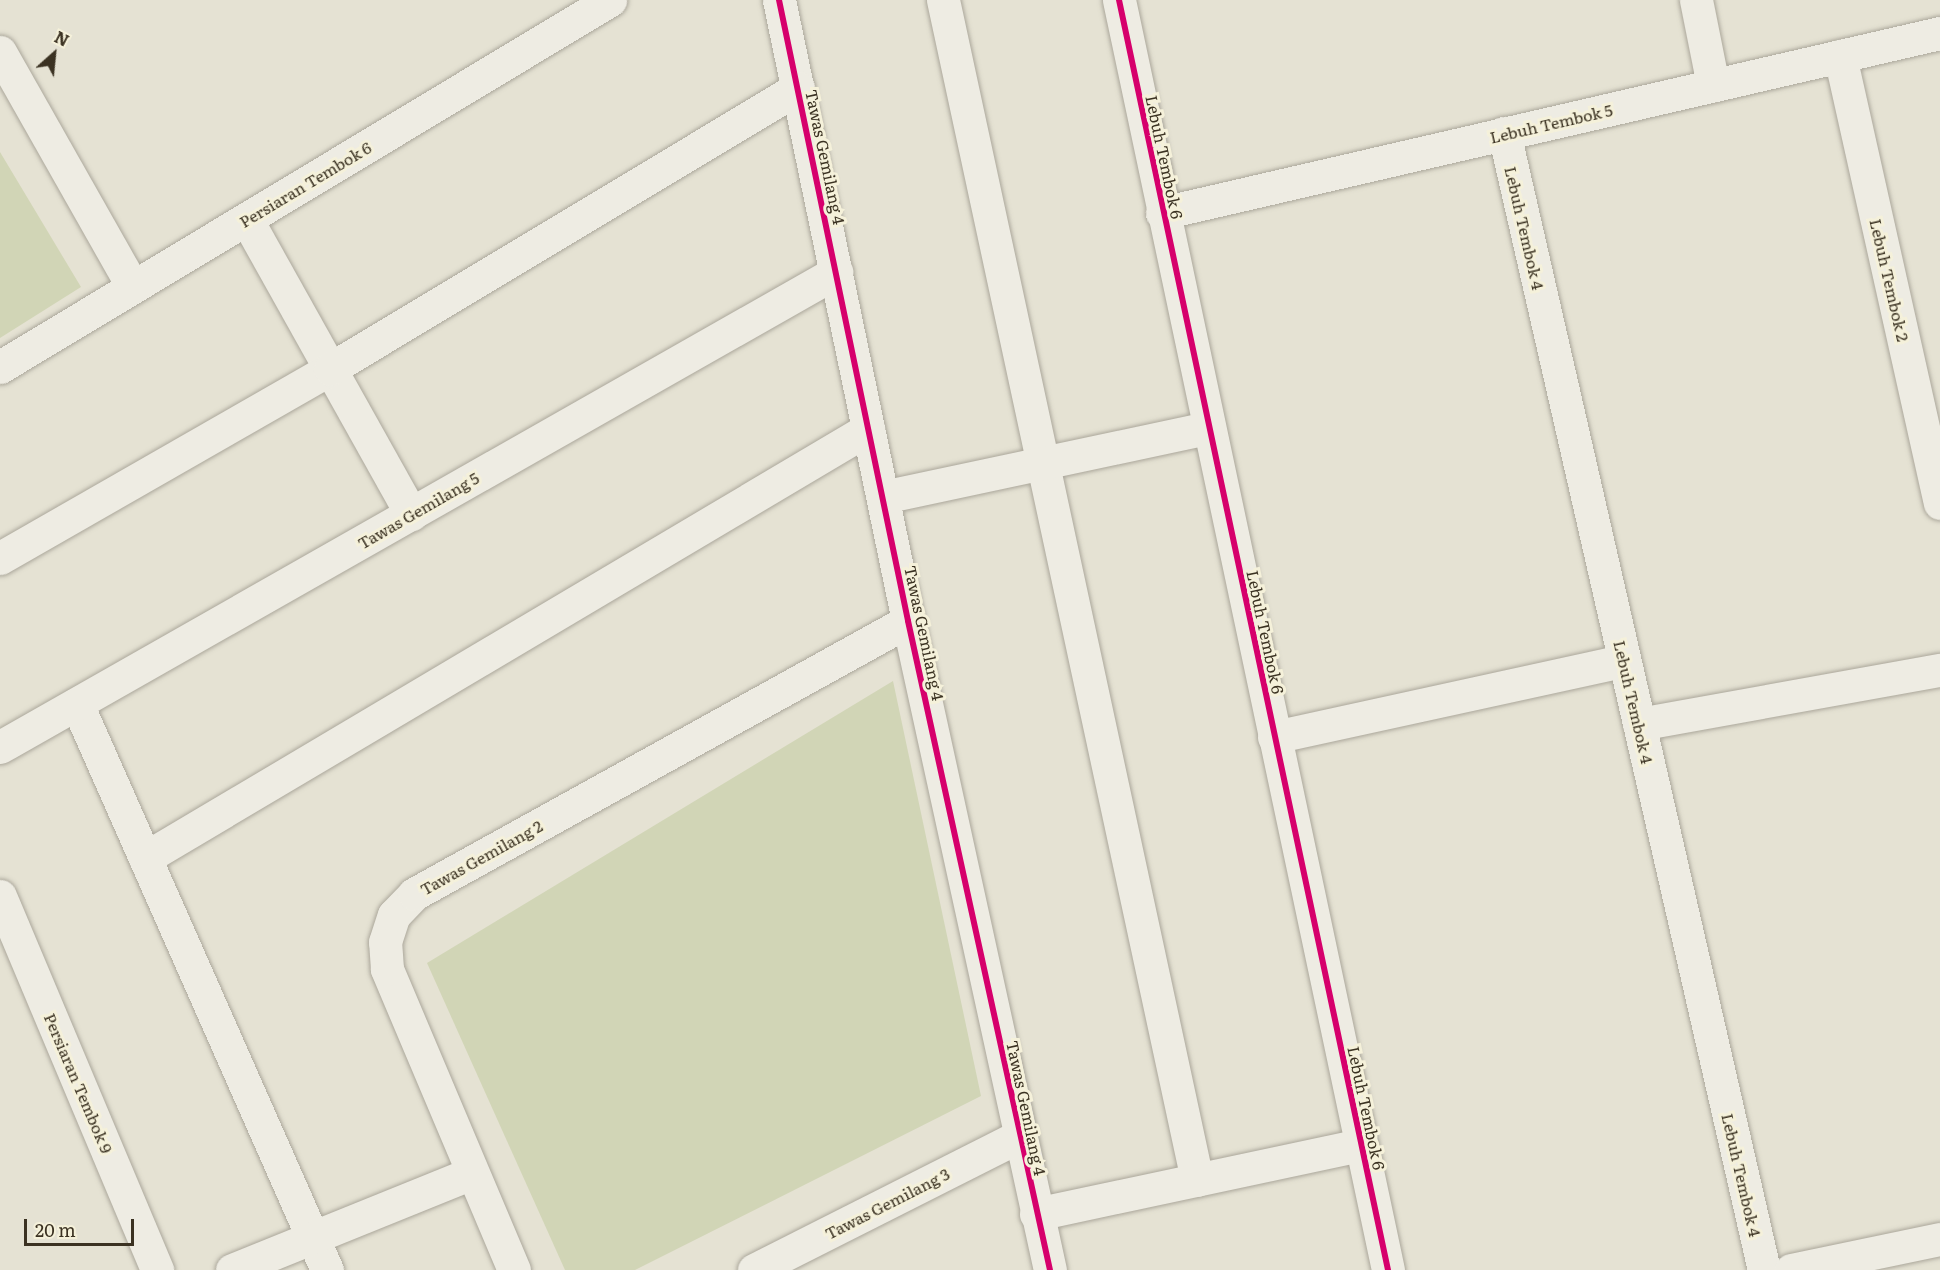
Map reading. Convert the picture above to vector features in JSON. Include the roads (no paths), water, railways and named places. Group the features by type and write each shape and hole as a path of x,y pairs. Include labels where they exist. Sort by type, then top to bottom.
{"street":[{"name":"Persiaran Tembok 6","path":"0,367 132,285 247,220 610,0"},
{"name":"Tawas Gemilang 4","path":"780,0 908,621 1050,1270"},
{"path":"943,0 1041,464 1197,1180"},
{"name":"Lebuh Tembok 6","path":"1119,0 1162,213 1388,1270"},
{"path":"1696,0 1713,85"},
{"name":"Lebuh Tembok 5","path":"1162,213 1940,33"},
{"path":"0,52 132,285"},
{"name":"Lebuh Tembok 2","path":"1840,56 1928,392 1940,504"},
{"path":"0,558 330,369 798,88"},
{"name":"Lebuh Tembok 4","path":"1504,134 1764,1270"},
{"path":"247,220 411,514"},
{"name":"Tawas Gemilang 5","path":"0,747 836,272"},
{"path":"883,497 1208,428"},
{"path":"145,858 868,429"},
{"name":"Tawas Gemilang 2","path":"514,1270 387,969 385,942 398,910 414,894 908,621"},
{"path":"1274,737 1624,661"},
{"path":"1639,724 1940,670"},
{"path":"76,704 327,1270"},
{"name":"Persiaran Tembok 9","path":"0,896 157,1270"},
{"name":"Tawas Gemilang 3","path":"754,1270 1019,1136"},
{"path":"1036,1214 1361,1145"},
{"path":"232,1270 472,1173"},
{"path":"1791,1270 1890,1260 1940,1239"}]}
